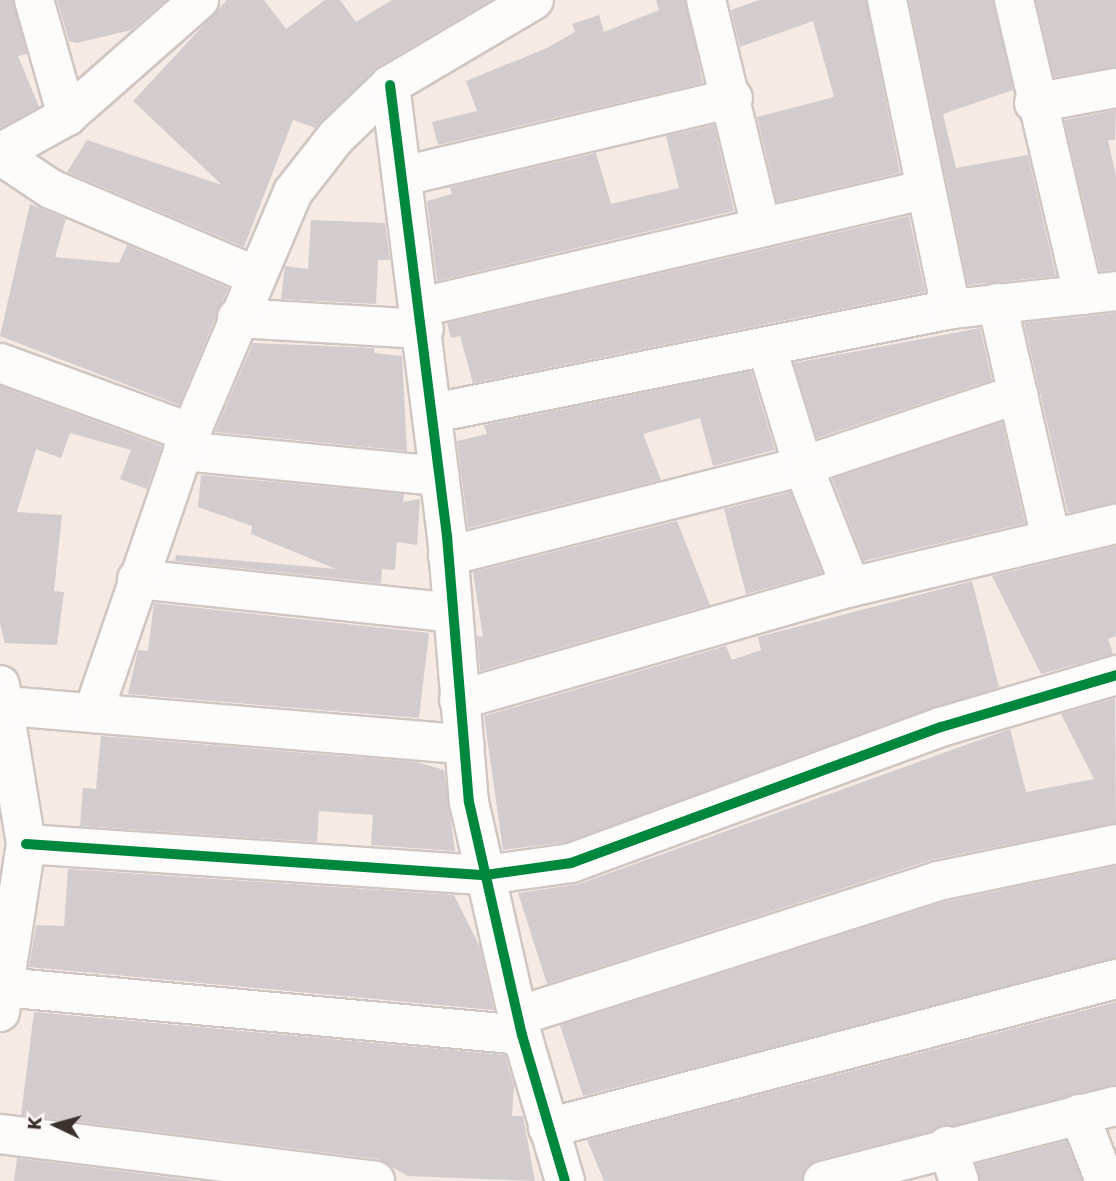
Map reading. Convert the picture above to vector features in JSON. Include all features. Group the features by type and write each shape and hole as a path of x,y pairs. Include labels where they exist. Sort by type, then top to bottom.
{"street":[{"path":"34,0 67,116"},
{"path":"199,0 67,116 1,159 51,189 256,276"},
{"path":"706,0 733,98 760,224"},
{"path":"887,0 923,190 951,309"},
{"path":"434,413 951,309 1100,293 1034,103 1014,0"},
{"path":"93,713 137,579 187,442 237,318 293,192 390,85 516,4"},
{"path":"390,85 434,413 464,744 485,875 520,1026 565,1181"},
{"path":"1034,103 1116,88"},
{"path":"403,176 733,98"},
{"path":"237,318 423,318 760,224 923,190"},
{"path":"997,303 1051,539"},
{"path":"767,348 803,466 851,587"},
{"path":"0,363 187,442 440,476"},
{"path":"449,556 803,466 1018,394"},
{"path":"459,700 851,587 1116,523"},
{"path":"137,579 453,613"},
{"path":"26,844 485,875 571,863 941,727 1116,675"},
{"path":"464,744 93,713 5,720 26,844 2,1000 520,1026 938,881 1116,844"},
{"path":"548,1128 1116,979"},
{"path":"823,1181 953,1163 1079,1114 1116,1106"},
{"path":"1079,1114 1105,1181"},
{"path":"0,1134 375,1181"}],"building":[{"path":"0,0 13,0 27,54 18,56 39,107 0,128"},
{"path":"57,0 166,0 131,30 77,43 69,41"},
{"path":"227,0 264,0 286,29 325,0 340,0 356,22 392,0 491,0 377,67 316,128 293,120 244,247 67,172 87,140 222,185 133,101"},
{"path":"656,0 685,0 703,83 438,145 432,122 477,111 466,81 547,48 575,32 572,24 599,15 604,32 659,10"},
{"path":"759,0 866,0 900,173 777,202 757,117 834,97 813,21 740,47 731,10"},
{"path":"909,0 993,0 1013,90 943,114 956,168 1028,155 1056,276 968,285"},
{"path":"1036,0 1116,0 1116,67 1054,77"},
{"path":"1116,110 1115,140 1108,140 1116,176 1116,270 1100,271 1064,120"},
{"path":"714,125 734,211 437,281 427,201 452,194 450,187 596,153 611,204 679,188 666,136"},
{"path":"30,204 66,219 55,257 119,263 127,245 228,288 179,405 0,336"},
{"path":"909,216 925,292 473,383 460,336 451,338 447,323"},
{"path":"311,220 385,223 390,260 378,260 376,304 281,299 285,266 308,269"},
{"path":"1116,313 1116,503 1068,513 1024,323"},
{"path":"980,328 992,380 817,438 794,363"},
{"path":"253,343 374,348 374,353 402,356 407,451 215,432"},
{"path":"751,371 775,450 713,466 700,418 643,434 661,480 468,528 457,441 487,434 484,425"},
{"path":"0,386 162,446 147,489 120,479 131,450 70,433 61,458 36,449 17,512 62,515 54,591 64,592 57,645 5,643 0,624"},
{"path":"1002,422 1025,523 864,561 832,479"},
{"path":"201,475 404,494 403,502 420,499 417,545 397,542 395,570 382,569 381,583 175,561 176,555 336,569 251,534 252,526 198,507"},
{"path":"790,492 822,573 746,594 724,509"},
{"path":"677,521 710,605 480,671 477,636 483,637 473,572"},
{"path":"1116,546 1116,636 1108,639 1113,654 1041,674 992,576"},
{"path":"972,581 999,687 566,842 503,850 484,716 726,646 732,660 761,650 758,637"},
{"path":"154,603 429,633 419,718 128,694 138,650 148,651"},
{"path":"1115,698 1116,823 931,860 547,984 518,893 579,884 1010,729 1026,792 1094,779 1061,714"},
{"path":"101,736 416,762 444,770 455,851 371,845 373,815 319,811 317,842 80,826 83,788 96,789"},
{"path":"1116,866 1116,958 583,1096 560,1025 944,902"},
{"path":"68,869 454,895 480,947 494,1010 29,967 36,925 64,926"},
{"path":"1116,1002 1116,1085 818,1160 802,1181 604,1181 587,1140"},
{"path":"34,1012 505,1055 514,1086 512,1116 523,1116 535,1181 408,1176 378,1159 21,1115"},
{"path":"1066,1141 1082,1181 980,1181 976,1164"},
{"path":"17,1158 199,1181 14,1181"}],"cycle path":[{"path":"390,85 447,536 469,802 522,1035 565,1181"},
{"path":"26,844 485,875 571,863 941,727 1116,675"}]}
